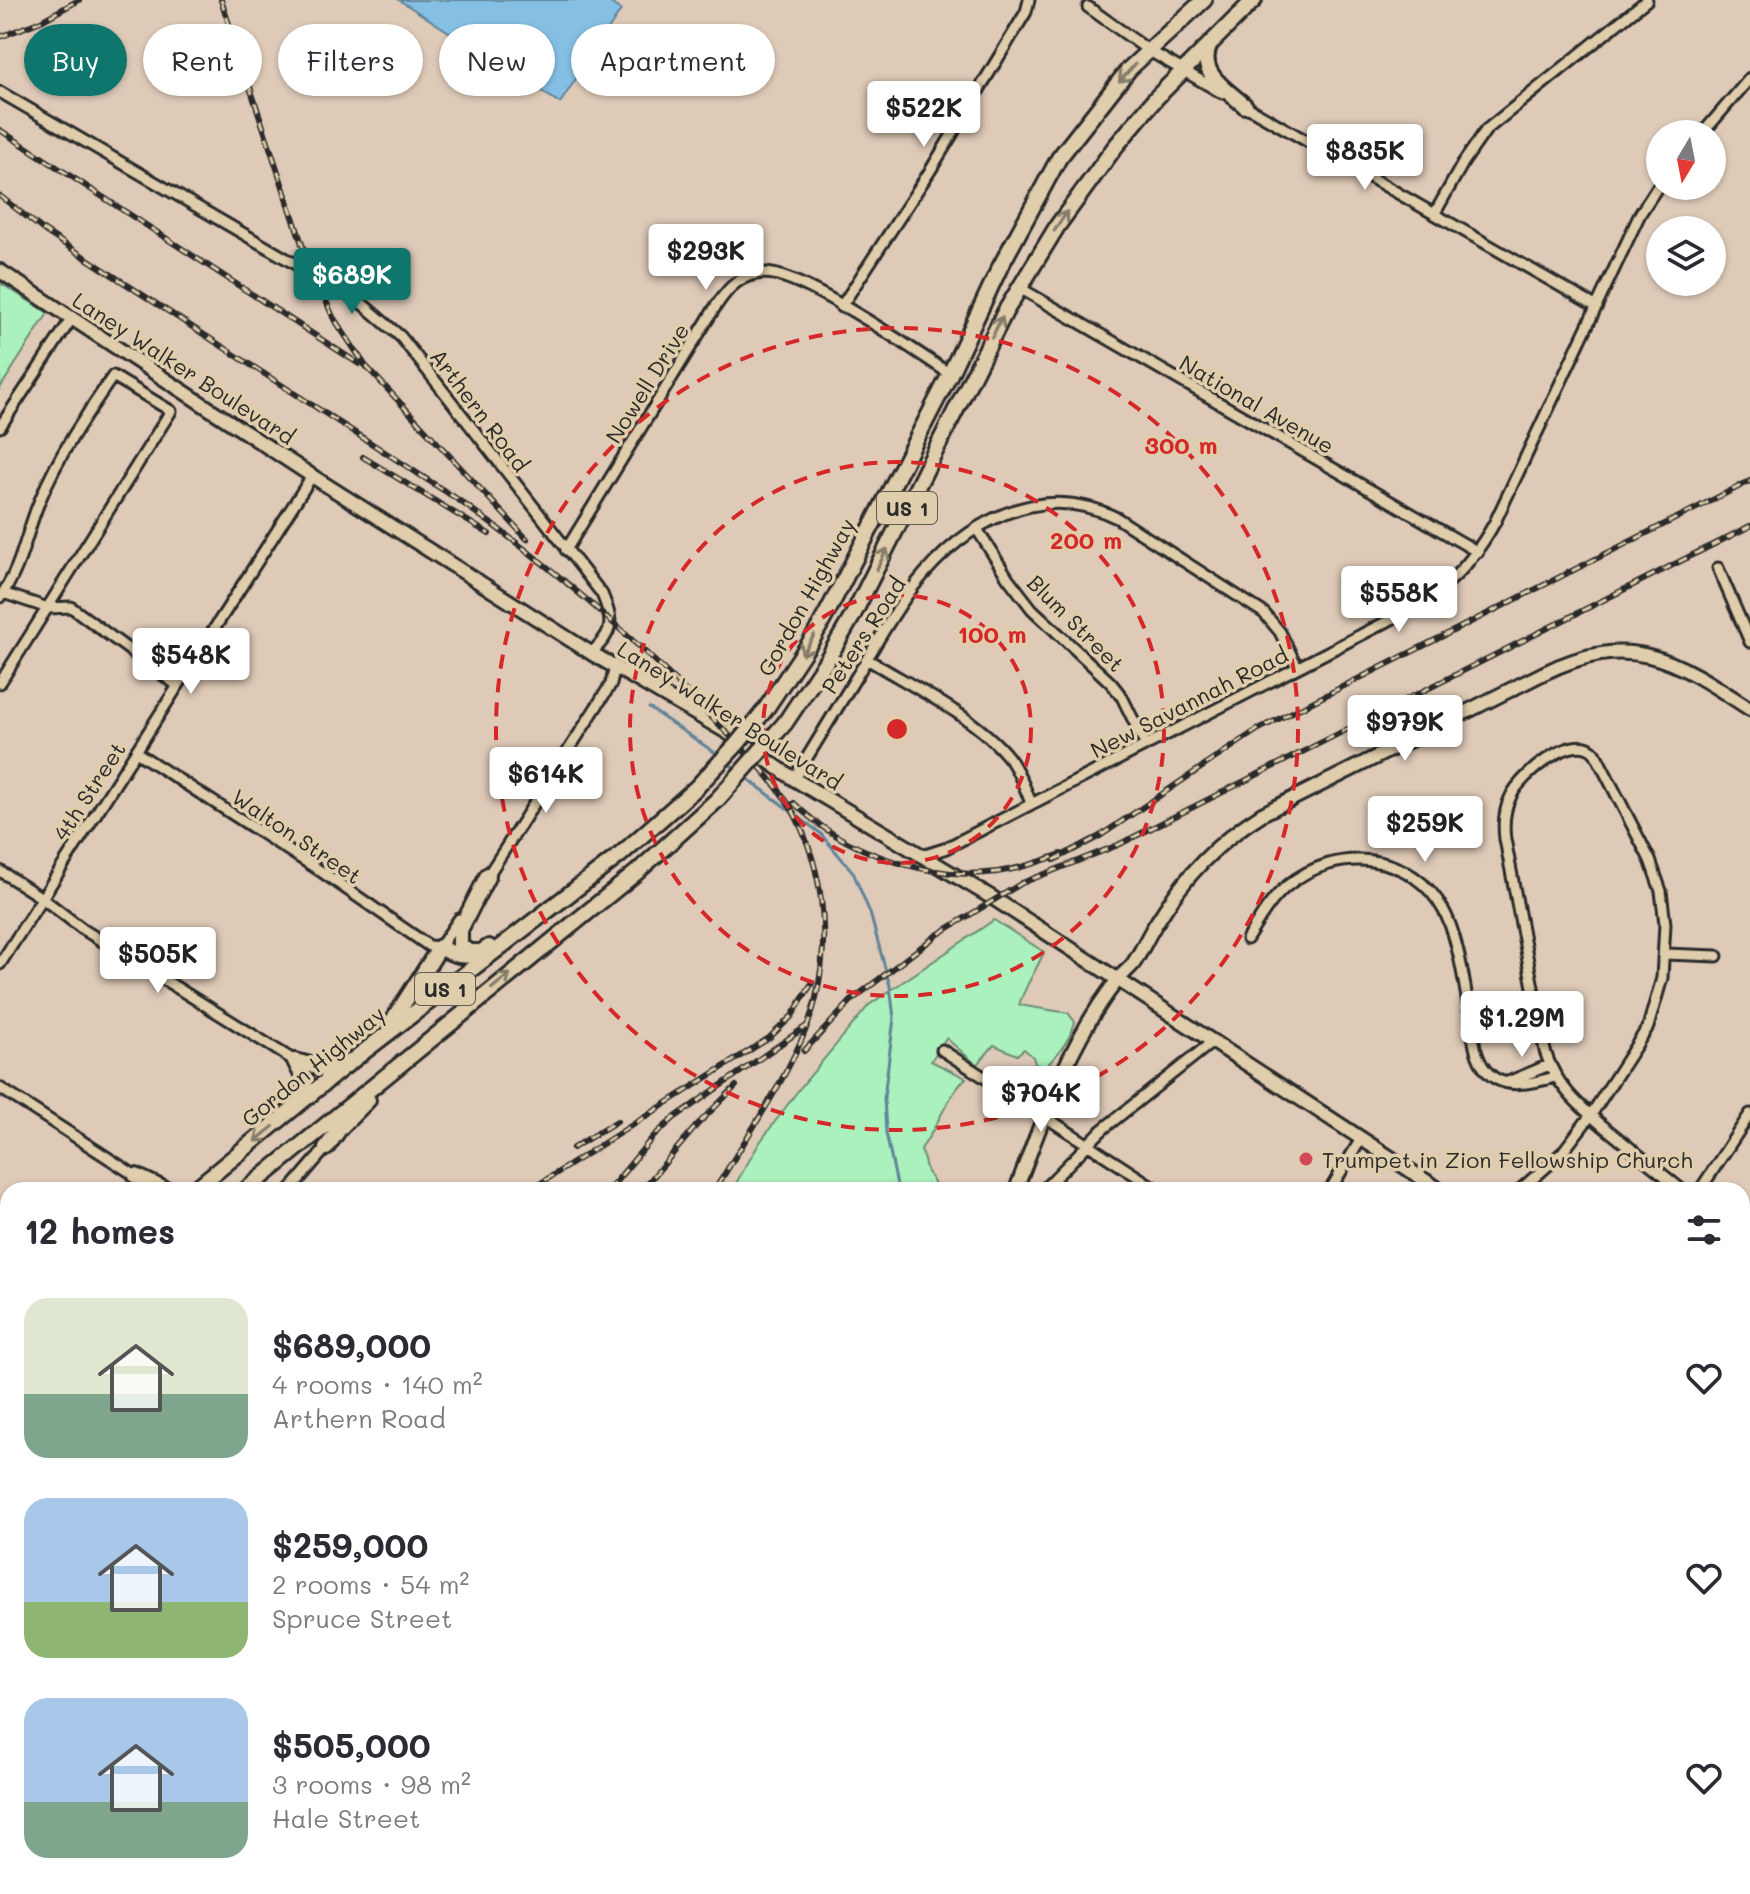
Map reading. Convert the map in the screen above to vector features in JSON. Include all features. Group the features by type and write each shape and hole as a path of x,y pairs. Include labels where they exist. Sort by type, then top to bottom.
{"highway":[{"name":"Gordon Highway","path":"203,1182 378,1041 620,855 696,788 737,744 765,710 823,619 950,374 999,269 1059,158 1108,94 1148,50 1204,0"},
{"name":"Gordon Highway","path":"256,1182 637,872 717,800 785,723 852,617 1018,287 1095,173 1142,114 1254,0"},
{"path":"1213,39 1205,59 1211,76 1245,106"},
{"path":"378,1041 440,947 459,956 482,952 669,813"},
{"path":"482,952 464,949 460,946 459,938 460,930 488,875"},
{"path":"295,1061 329,1069 388,1027 417,1012"},
{"path":"326,1148 340,1128 423,1045"},
{"path":"295,1061 305,1081 301,1102"},
{"path":"136,1176 142,1182"},
{"path":"136,1176 149,1182"}],"main road":[{"name":"Laney Walker Boulevard","path":"0,271 312,476 591,653 727,732 794,779 996,900 1428,1182"},
{"path":"1019,1182 1044,1116 1083,1034 1116,981 1132,965 1154,925 1188,876 1215,848 1262,814 1568,661 1609,653 1657,657 1697,675 1750,709"}],"street":[{"path":"841,307 930,171 1026,12 1029,0"},
{"path":"1435,213 1486,130 1647,0"},
{"path":"1088,7 1148,50 1597,307"},
{"path":"1714,120 1750,78"},
{"name":"Arthern Road","path":"0,92 359,301 401,337 602,594 609,611 608,637 591,653"},
{"name":"New Savannah Road","path":"922,856 944,849 1297,667 1430,597 1452,581 1478,552 1501,510 1649,200"},
{"name":"Nowell Drive","path":"566,550 731,285 754,274 775,274 841,307 891,334 950,374"},
{"name":"National Avenue","path":"1018,287 1478,552"},
{"path":"0,427 72,318"},
{"path":"0,683 48,608 171,411 113,376 54,471 28,531 17,570 2,595 48,608 71,607 178,686"},
{"name":"4th Street","path":"0,964 312,476"},
{"name":"Peters Road","path":"794,779 905,598 923,575 977,529 1012,510 1042,503 1073,504 1100,510 1264,613 1275,624 1297,667"},
{"name":"Blum Street","path":"977,529 1032,609 1122,697 1145,744"},
{"path":"1718,568 1750,642"},
{"path":"867,659 992,739 1011,760 1031,803"},
{"path":"440,947 611,684 615,666"},
{"path":"1529,1182 1562,1153 1591,1115 1648,1027 1659,997 1665,954 1664,906 1656,876 1595,753 1587,746 1573,747 1534,768 1514,790 1505,816 1505,839 1549,1065 1569,1096 1591,1115 1672,1182"},
{"name":"Walton Street","path":"136,752 337,882 429,946 440,947"},
{"path":"1247,939 1277,896 1305,873 1323,865 1363,859 1385,863 1416,877 1437,898 1449,919 1478,1058 1487,1072 1508,1083 1531,1085 1555,1077"},
{"path":"0,871 84,930 295,1061"},
{"path":"1665,954 1717,956"},
{"path":"1051,1182 1103,1129 1211,1043"},
{"path":"942,1050 1146,1182"},
{"path":"1508,1083 1549,1065"},
{"path":"0,1088 136,1176"},
{"path":"1705,1182 1750,1114"},
{"path":"1335,1182 1361,1139"},
{"path":"297,1182 326,1148"}],"green space":[{"path":"0,283 48,313 0,388"},
{"path":"994,920 1044,952 1019,1005 1068,1013 1075,1022 1063,1046 1045,1067 1035,1064 1033,1057 1024,1049 1017,1055 994,1045 977,1065 946,1038 931,1061 966,1078 953,1094 921,1149 927,1172 934,1182 737,1182 760,1142 800,1088 869,1005"}],"water":[{"path":"399,0 606,0 621,10 612,24 571,24 571,86 560,103 549,96 555,96 555,24 439,26"}],"waterway":[{"path":"649,708 720,756"},
{"path":"726,761 738,771"},
{"path":"744,776 820,833 853,872 870,913 890,986 894,1018 884,1097 886,1133 896,1182"}],"railway":[{"path":"0,37 41,21 79,0"},
{"path":"221,0 304,250 333,317 365,365 527,539"},
{"path":"0,130 359,364"},
{"path":"0,196 46,232 457,499 528,552 663,669 755,761 780,792 805,837 818,882 823,928 820,975 816,998 799,1047 720,1182"},
{"path":"363,457 489,534"},
{"path":"1054,860 1100,836 1257,730 1750,481"},
{"path":"804,1051 853,999 937,935 1022,883 1118,845 1750,526"},
{"path":"794,803 837,836 861,849 915,867 970,874 997,872 1061,854"},
{"path":"543,1182 769,1038 792,1016 812,983"},
{"path":"616,1182 653,1137 674,1118 808,1025"},
{"path":"649,1182 697,1125 736,1086"},
{"path":"573,1148 617,1121"}],"place":[{"name":"Trumpet in Zion Fellowship Church","path":"1306,1159"}]}
